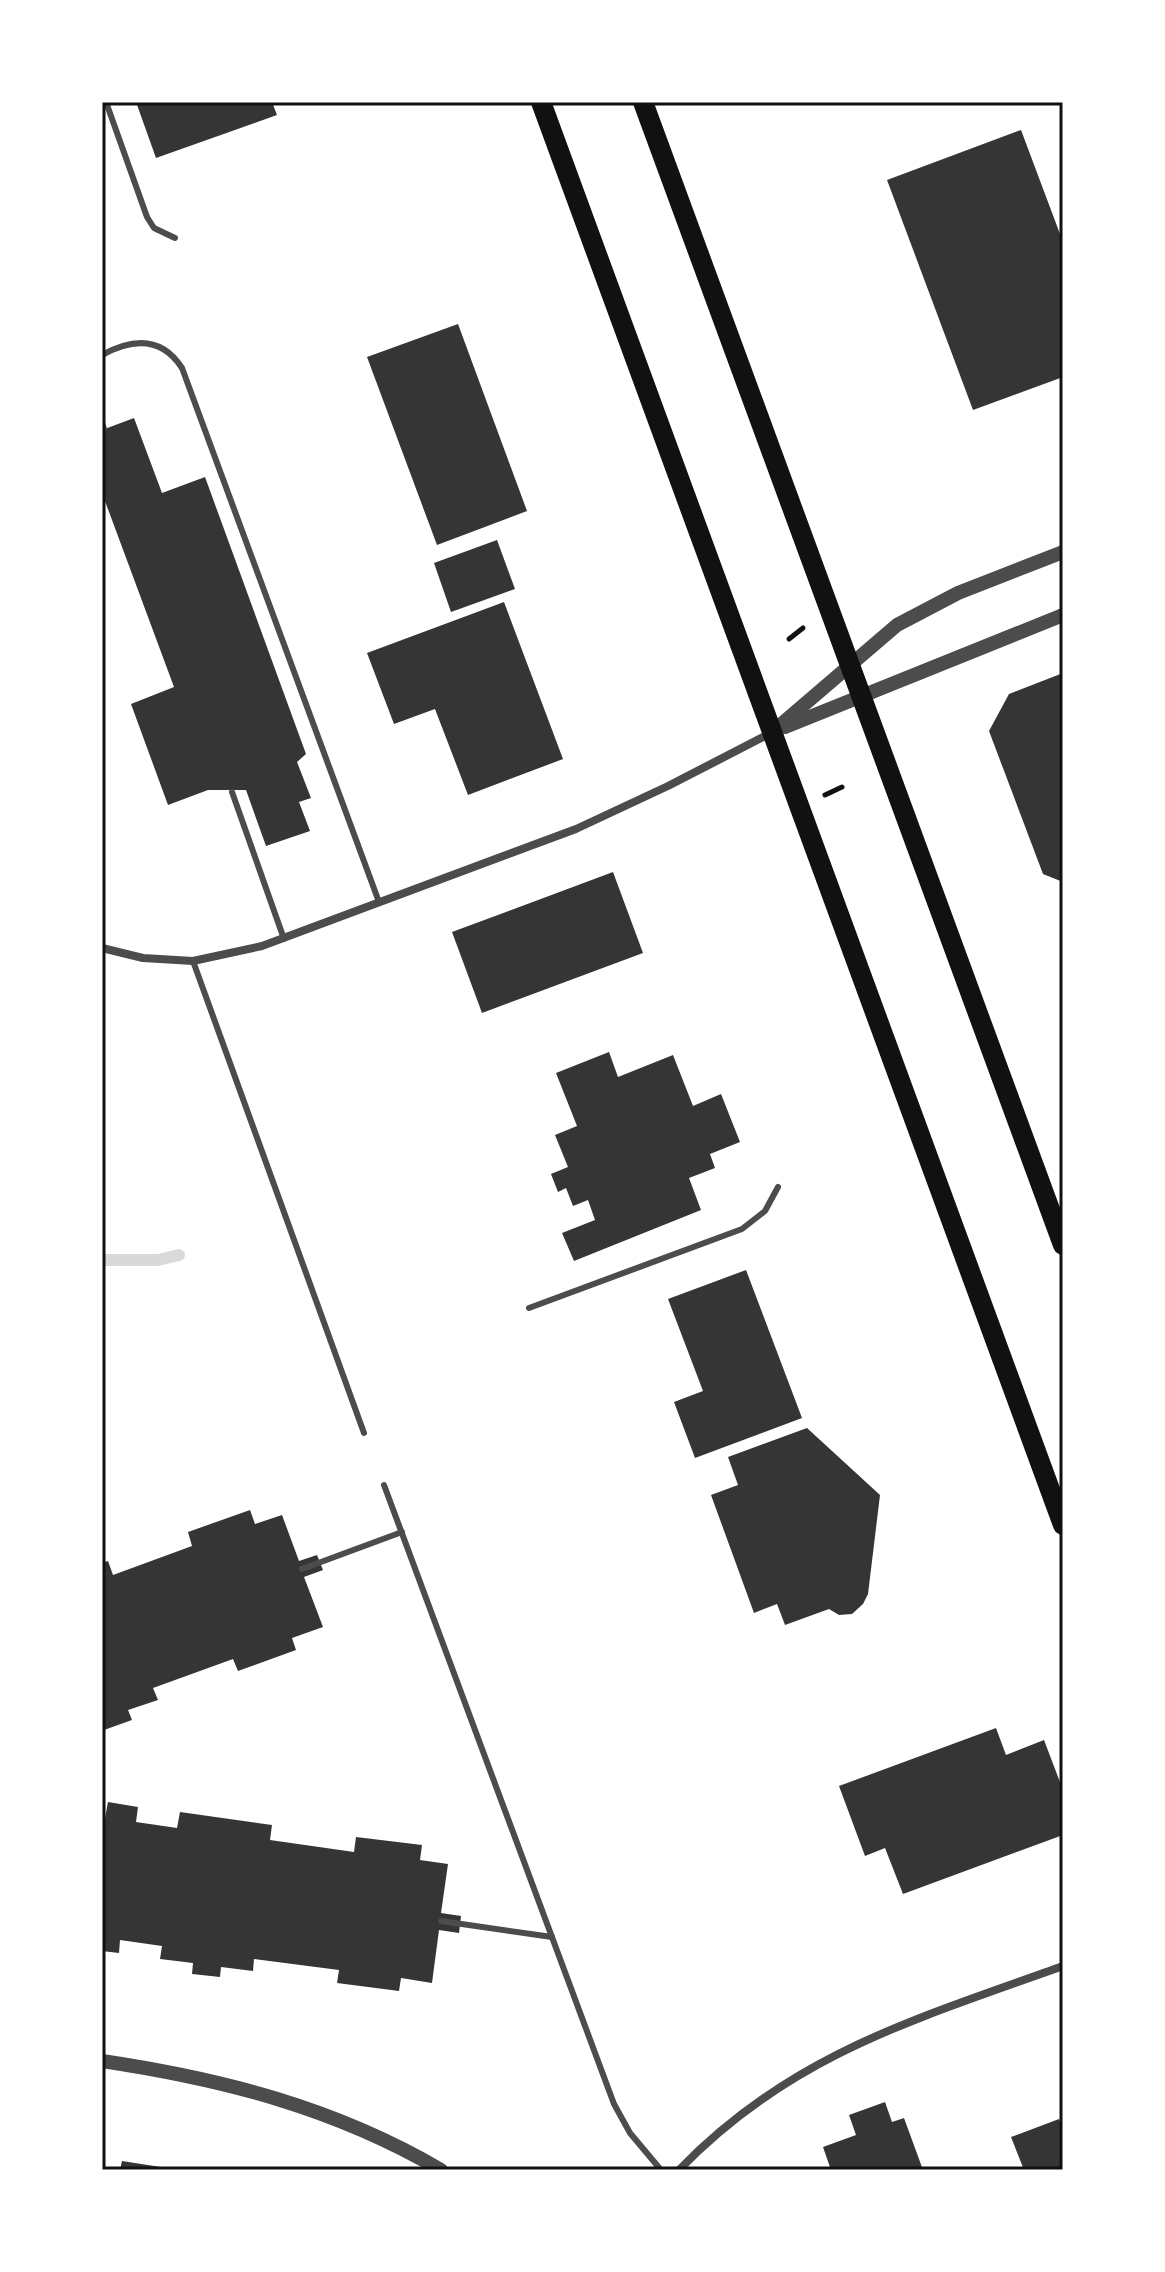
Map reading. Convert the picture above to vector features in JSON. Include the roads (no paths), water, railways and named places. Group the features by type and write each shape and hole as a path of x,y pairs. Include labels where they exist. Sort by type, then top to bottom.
{"main road":[{"path":"541,102 1063,1525"},
{"path":"643,102 1063,1245"}],"street":[{"path":"771,733 897,625 936,603 1063,552"},
{"path":"102,948 152,959 193,961 284,939 576,829 771,733 1063,615"},
{"path":"679,2170 741,2112 813,2065 892,2028 1063,1966"},
{"path":"102,2061 273,2095 383,2138 441,2170"}],"lane":[{"path":"106,102 147,217 154,228 175,238"},
{"path":"102,355 126,346 153,344 164,346 182,368 379,902"},
{"path":"232,792 284,939"},
{"path":"193,961 364,1433"},
{"path":"529,1308 742,1229 765,1211 778,1187"},
{"path":"384,1485 619,2113 661,2170"},
{"path":"302,1569 402,1532"},
{"path":"441,1921 552,1937"}],"waterway":[{"path":"102,1260 158,1260 179,1255"}]}
